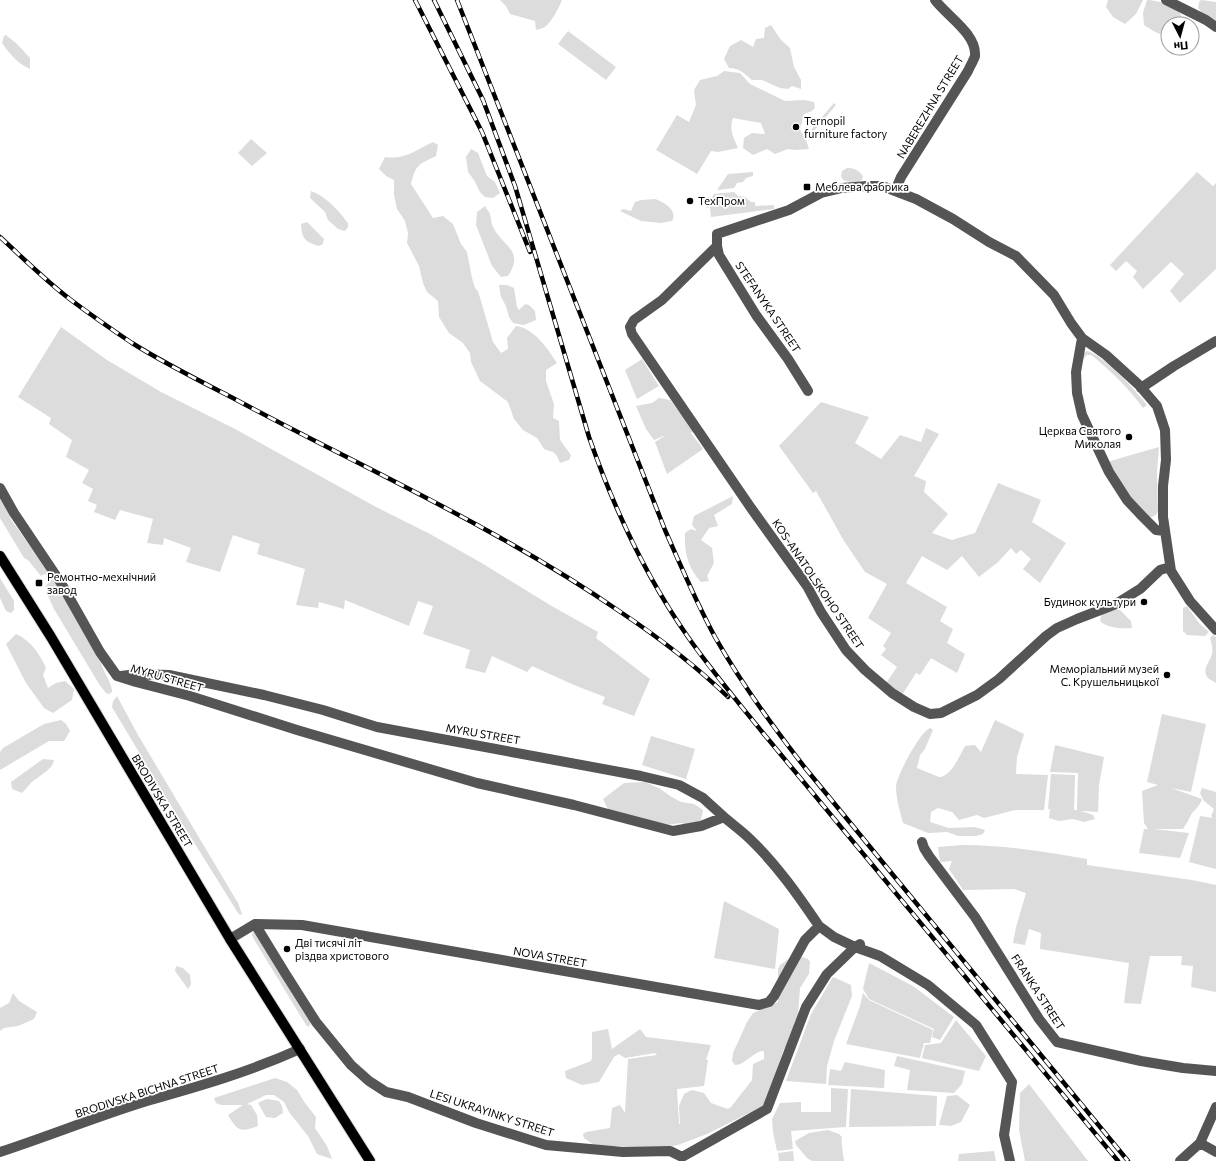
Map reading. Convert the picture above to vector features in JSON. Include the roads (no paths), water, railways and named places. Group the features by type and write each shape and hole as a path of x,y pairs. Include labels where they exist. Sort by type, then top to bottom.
{"main road":[{"name":"BRODIVSKA STREET","path":"0,556 62,656 230,939 370,1161"}],"street":[{"name":"NABEREZHNA STREET","path":"895,191 901,177 968,71 975,56 972,40 962,28 941,9 935,0"},
{"path":"1166,0 1206,20 1216,27"},
{"name":"STEFANYKA STREET","path":"808,390 788,359 756,315 719,255 717,234 789,210 821,193 842,188 867,186 882,186 895,191"},
{"path":"895,191 916,199 953,219 989,242 1016,256 1054,295 1082,338 1106,355 1141,388 1156,406 1164,430 1166,460 1163,486 1163,517 1171,571 1190,601 1216,630"},
{"name":"KOS-ANATOLSKOHO STREET","path":"717,246 662,300 634,320 630,327 632,334 751,508 807,586 821,612 846,650 865,670 892,693 914,707 930,714 940,713 952,708 977,695 999,679 1046,636 1057,628 1116,604 1140,589 1160,570 1170,567"},
{"path":"1082,338 1076,372 1077,393 1082,415 1108,472 1127,500 1156,530 1165,531"},
{"path":"1141,388 1216,341"},
{"path":"0,488 14,513 61,583 100,652 117,676"},
{"name":"MYRU STREET","path":"117,676 137,674 169,675 264,695 323,710 377,727 641,776 679,785 703,798 749,838 778,868 819,926"},
{"name":"MYRU STREET","path":"117,676 190,696 297,730 477,783 574,805 673,831 701,826 724,817"},
{"name":"FRANKA STREET","path":"922,842 929,856 975,917 1039,1019 1057,1042 1141,1061 1183,1068 1216,1071"},
{"path":"230,939 255,924"},
{"name":"NOVA STREET","path":"255,924 302,926 759,1005 769,1002 774,996 805,940 819,926"},
{"name":"LESI UKRAYINKY STREET","path":"255,924 316,1022 352,1065 369,1081 386,1092 408,1097 476,1123 546,1145 623,1152 670,1151 682,1159 767,1109 806,1007 827,974 858,946"},
{"path":"819,926 834,937 880,956 928,985 976,1025 1012,1082 1004,1135 1010,1161"},
{"name":"BRODIVSKA BICHNA STREET","path":"0,1152 147,1101 232,1076 302,1053"},
{"path":"1180,1161 1200,1143 1216,1107"},
{"path":"1200,1143 1216,1152"}],"railway":[{"path":"415,0 482,132 530,252"},
{"path":"434,0 483,100 515,186 598,463 620,515 658,590 688,637 763,733 1118,1161"},
{"path":"457,0 665,530 715,637 758,704 806,769 1128,1161"},
{"path":"0,237 62,293 132,343 181,371 428,499 525,552 573,581 648,631 689,662 728,697"}],"place":[{"name":"Ternopil furniture factory","path":"796,127"},
{"name":"Меблева фабрика","path":"807,187"},
{"name":"ТехПром","path":"690,201"},
{"name":"Церква Святого Миколая","path":"1129,437"},
{"name":"Ремонтно-мехнічний завод","path":"39,583"},
{"name":"Будинок культури","path":"1144,602"},
{"name":"Меморіальний музей С. Крушельницької","path":"1167,675"},
{"name":"Дві тисячі літ різдва христового","path":"287,949"}]}
